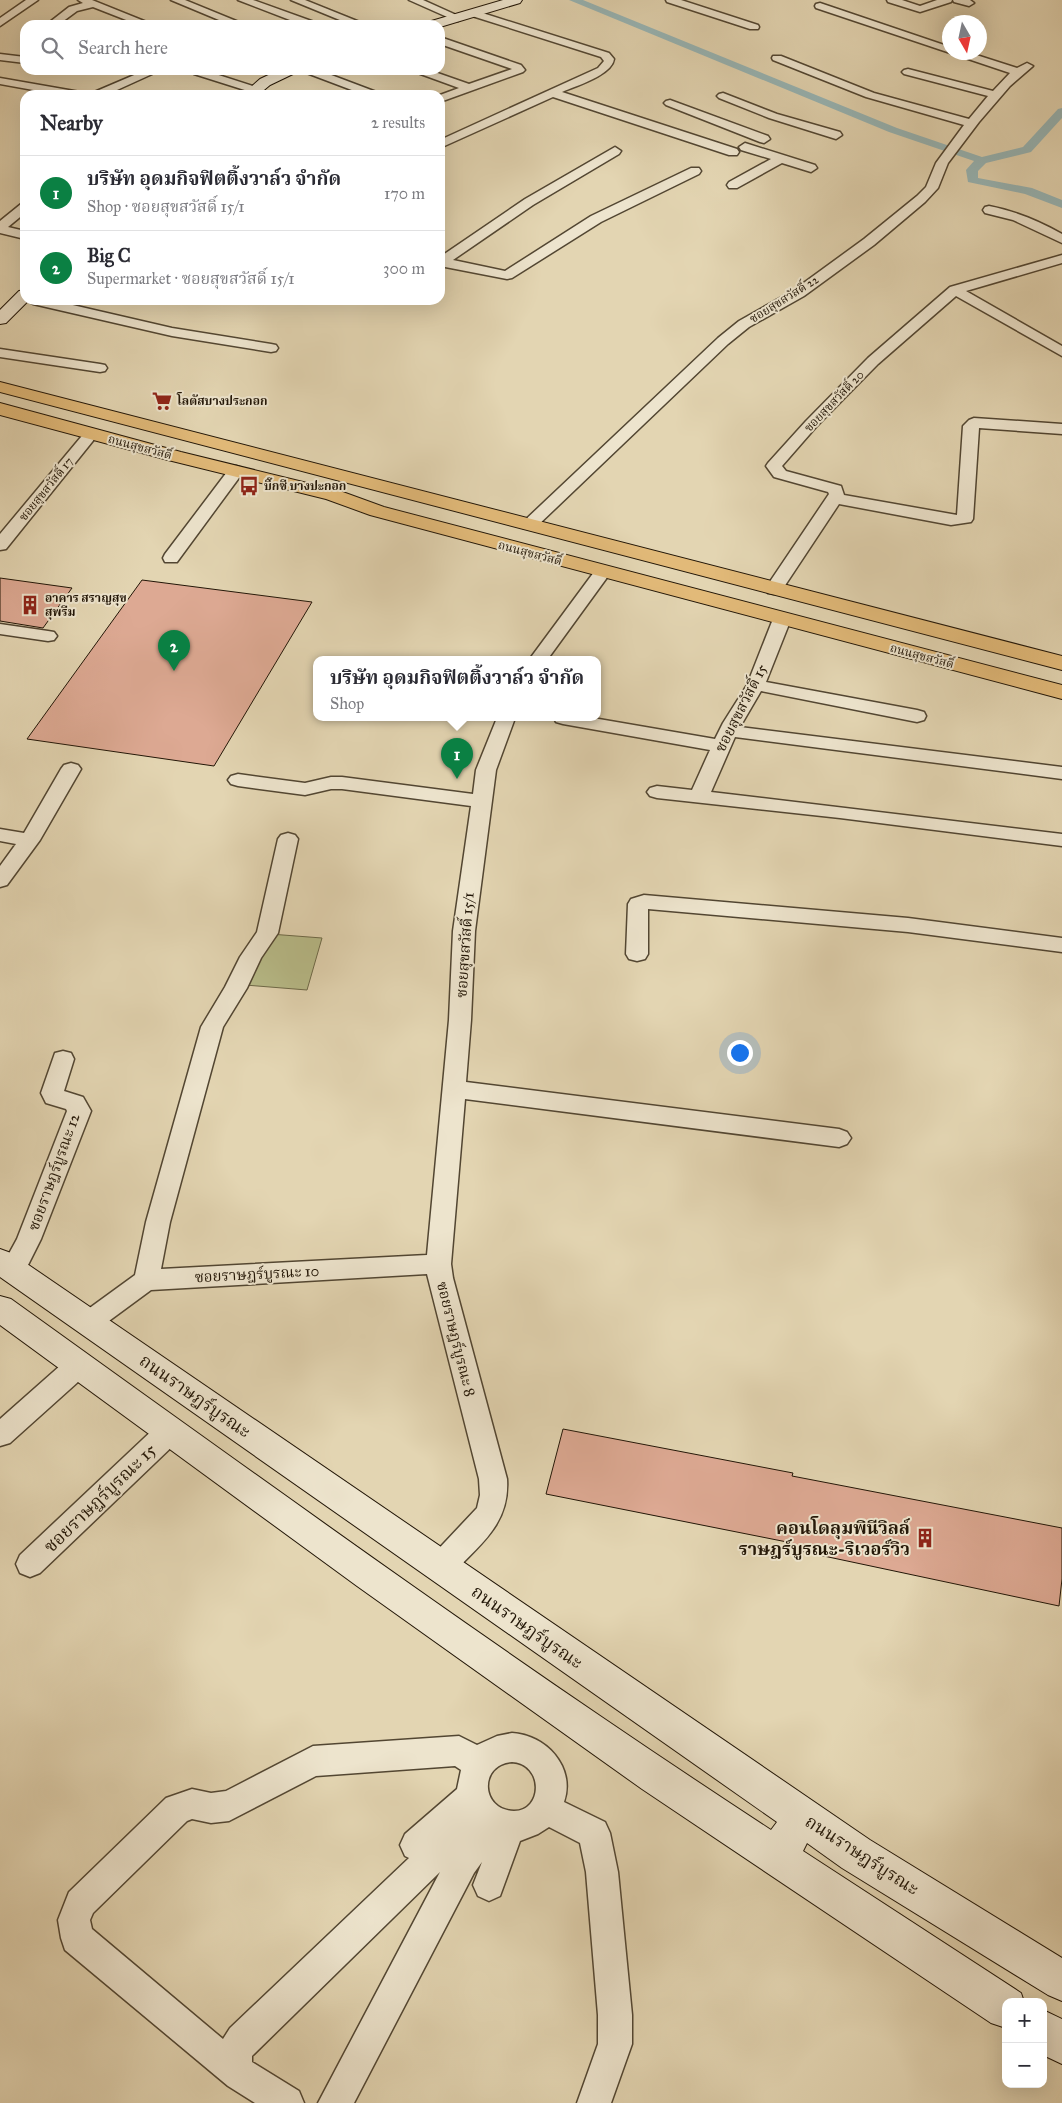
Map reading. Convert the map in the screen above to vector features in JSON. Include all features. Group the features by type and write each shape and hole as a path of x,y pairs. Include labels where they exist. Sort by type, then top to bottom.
{"main road":[{"path":"445,22 508,1"},
{"path":"256,90 273,75"},
{"path":"0,319 20,303"},
{"name":"ถนนสุขสวัสดิ์","path":"0,387 1062,663"},
{"name":"ถนนสุขสวัสดิ์","path":"0,409 346,499 376,511 603,572 1062,692"},
{"path":"346,499 523,540 1062,679"},
{"name":"ถนนราษฎร์บูรณะ","path":"6,1265 856,1854 1062,1981"},
{"path":"0,1308 169,1432 655,1776 1002,2005"},
{"path":"776,1857 802,1816"},
{"path":"1047,2034 1062,2043"}],"street":[{"path":"0,23 33,0"},
{"path":"176,0 228,20"},
{"path":"243,0 299,20"},
{"path":"296,0 349,20"},
{"path":"414,0 458,18"},
{"path":"671,0 754,27"},
{"path":"892,0 920,9 947,0"},
{"path":"958,0 969,3"},
{"path":"58,20 73,9 88,2 135,20"},
{"path":"820,6 942,48"},
{"path":"445,142 602,70 609,62 609,59 604,55 472,13"},
{"path":"115,20 127,17"},
{"path":"445,42 519,68 517,71 445,97"},
{"path":"4,57 19,49"},
{"path":"4,57 20,59"},
{"path":"777,58 870,95 972,124"},
{"name":"ซอยสุขสวัสดิ์ 22","path":"528,525 723,341 744,324 799,292 869,242 921,200 932,188 942,163 972,124 1022,69 986,60"},
{"path":"908,72 997,95"},
{"path":"108,90 143,75"},
{"path":"206,75 244,90"},
{"path":"321,75 362,90"},
{"path":"433,75 469,88"},
{"path":"0,81 51,90"},
{"path":"553,93 733,152"},
{"path":"723,96 773,116 836,135"},
{"path":"670,103 773,135"},
{"path":"801,124 745,147 811,168"},
{"path":"445,259 529,202 615,151"},
{"path":"733,185 780,159"},
{"path":"445,263 507,275 596,219 695,171"},
{"path":"989,210 1004,212 1062,239"},
{"path":"0,228 20,211"},
{"path":"0,228 20,234"},
{"name":"ซอยสุขสวัสดิ์ 20","path":"834,498 837,494 835,489 780,474 774,466 811,424 873,361 955,290 1062,259"},
{"path":"955,290 1062,352"},
{"path":"56,305 172,332 271,348"},
{"path":"0,352 100,368"},
{"path":"774,589 834,498 951,520 964,520 971,426 974,423 1062,429"},
{"name":"ซอยสุขสวัสดิ์ 17","path":"0,545 91,434"},
{"path":"171,558 236,471"},
{"path":"541,656 603,572"},
{"name":"ซอยสุขสวัสดิ์ 15","path":"701,796 702,788 732,723 756,685 782,619"},
{"path":"0,629 48,636"},
{"path":"756,685 917,716"},
{"name":"ซอยสุขสวัสดิ์ 15/1","path":"453,1089 460,1020 464,931 481,801 486,770 505,721"},
{"path":"587,721 726,738 1062,772"},
{"path":"0,880 30,840 71,770"},
{"path":"238,780 305,789 331,783 342,783 481,801"},
{"path":"656,792 840,812 1062,840"},
{"path":"0,834 30,840"},
{"path":"89,1322 146,1280 158,1222 212,1028 236,988 251,957 267,933 288,839"},
{"path":"637,954 638,904 644,902 908,926 1062,945"},
{"name":"ซอยราษฎร์บูรณะ 12","path":"6,1265 29,1239 79,1110 75,1103 54,1097 52,1093 63,1060"},
{"path":"453,1089 839,1138"},
{"name":"ซอยราษฎร์บูรณะ 8","path":"440,1567 489,1514 494,1494 493,1479 440,1278 439,1264 453,1089"},
{"name":"ซอยราษฎร์บูรณะ 10","path":"146,1280 439,1264"},
{"path":"0,1435 80,1365"},
{"name":"ซอยราษฎร์บูรณะ 15","path":"30,1564 169,1432"},
{"path":"416,1845 488,1814 525,1824 536,1818 545,1809 551,1797 552,1783 549,1770 541,1759 532,1752 521,1749 498,1750 480,1764 474,1775 472,1788 488,1814 502,1852 489,1885"},
{"path":"287,2103 240,2074 208,2049 77,1938 74,1920 80,1903 177,1809 192,1804 211,1808 229,1806 313,1761 459,1751 480,1764"},
{"path":"545,1809 594,1833 602,1872 616,2015 615,2035 610,2062 594,2103"},
{"path":"240,2074 232,2061 234,2049 242,2040 488,1814"},
{"path":"335,2103 488,1814"}],"green space":[{"path":"270,934 322,938 307,990 245,985"}],"building":[{"name":"อาคาร สราญสุข สุพรีม","path":"0,578 72,588 43,628 0,621"},
{"path":"142,580 312,602 214,766 27,739"},
{"path":"563,1429 793,1473 792,1476 1062,1528 1062,1579 1059,1606 786,1548 787,1542 546,1494"}],"waterway":[{"path":"574,0 893,130 959,154 982,160"},
{"path":"982,160 1027,150 1062,111"},
{"path":"982,160 972,170 972,180 1028,191 1062,204"}],"place":[{"name":"โลตัสบางประกอก","path":"162,401"},
{"name":"บิ๊กซี บางปะกอก","path":"249,486"},
{"name":"อาคาร สราญสุข สุพรีม","path":"30,605"},
{"name":"Big C","path":"174,671"},
{"name":"บริษัท อุดมกิจฟิตติ้งวาล์ว จำกัด","path":"457,779"},
{"name":"คอนโดลุมพินีวิลล์ ราษฎร์บูรณะ-ริเวอร์วิว","path":"925,1538"}]}
